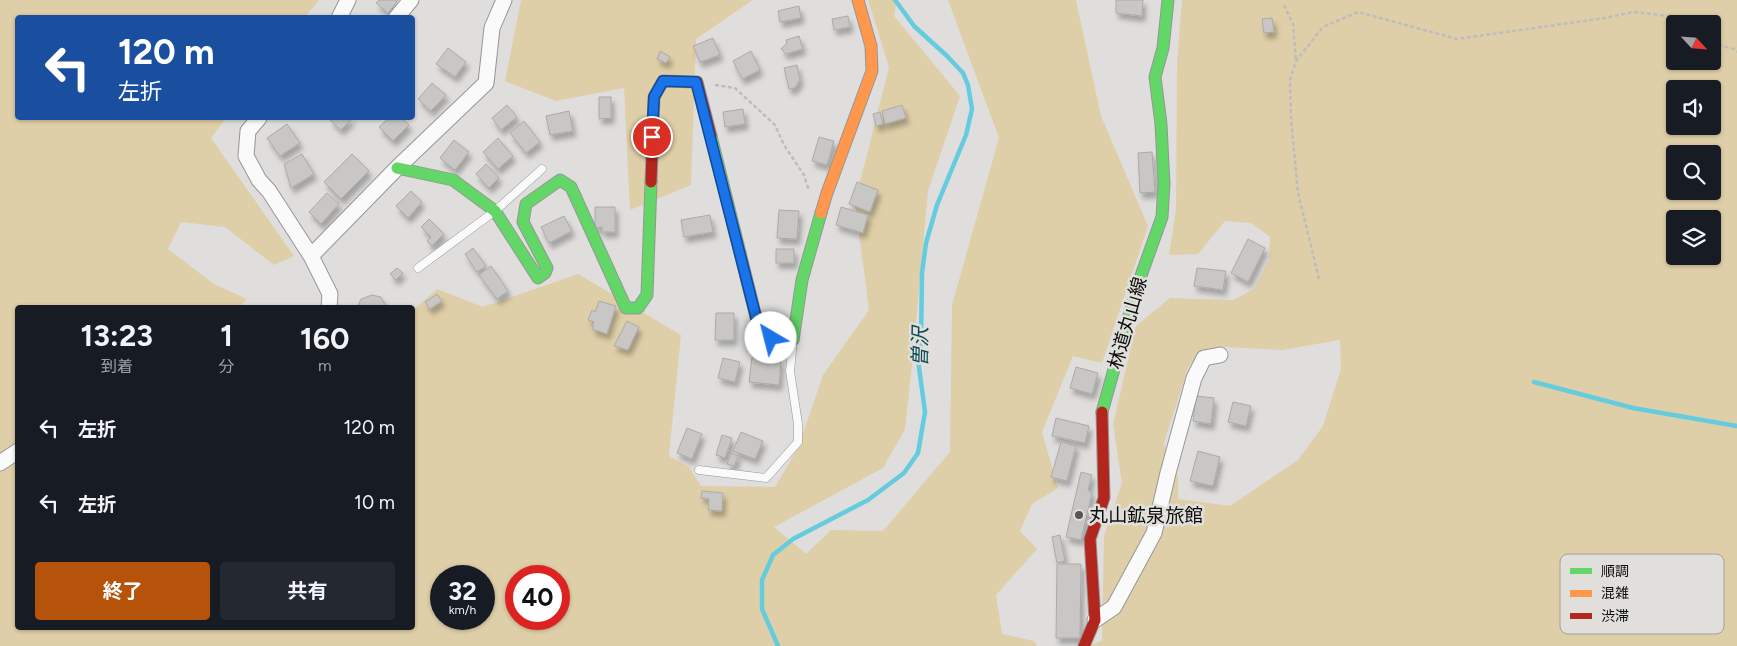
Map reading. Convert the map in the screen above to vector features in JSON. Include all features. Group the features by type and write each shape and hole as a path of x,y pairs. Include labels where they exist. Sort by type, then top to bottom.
{"street":[{"path":"340,15 348,0"},
{"path":"398,15 411,0"},
{"path":"310,256 397,168 486,83 492,28 504,0"},
{"path":"397,168 453,180 495,211 538,278 545,273 547,268 523,222 526,204 560,180 571,187 626,308 638,308 647,295 654,97 663,81 696,82 758,325 771,338 793,340 802,280 827,193 872,71 871,46 858,0"},
{"name":"林道丸山線","path":"1084,646 1095,620 1090,538 1104,498 1102,412 1138,284 1162,217 1164,184 1156,77 1163,48 1168,0"},
{"path":"257,120 248,132 246,156 258,180 269,190 310,256 330,294 330,305"},
{"path":"1095,620 1114,607 1154,533 1194,378 1204,358 1220,356"},
{"path":"0,463 15,453"}],"lane":[{"path":"418,268 495,211 542,169"},
{"path":"699,470 766,478 798,442 798,424 790,371 793,340"}],"path":[{"path":"1284,5 1294,24 1296,61 1290,80 1291,119 1298,193 1319,278"},
{"path":"1296,61 1323,27 1358,12 1457,40 1605,18 1633,12 1666,15"},
{"path":"1721,46 1735,48 1737,52"},
{"path":"696,82 735,88 775,124 784,145 804,175 809,195"}],"shaded area":[{"path":"0,0 319,0 307,15 15,15 15,120 224,120 211,138 294,256 274,265 225,227 181,222 168,249 214,284 247,299 241,305 15,305 15,630 415,630 415,308 437,289 483,307 578,274 681,335 669,456 689,467 701,486 775,487 798,448 823,375 869,310 855,202 889,67 868,0 897,0 894,16 960,96 928,191 905,429 883,468 774,527 806,554 831,530 883,531 950,452 952,305 999,138 948,0 1076,0 1101,116 1148,226 1102,363 1073,356 1042,432 1058,488 1032,504 1020,531 1037,549 996,595 1002,634 1034,641 1037,646 0,646"},
{"path":"521,0 753,0 696,39 691,185 630,210 624,88 556,101 505,81"},
{"path":"1182,0 1737,0 1737,646 1087,646 1102,641 1104,536 1122,483 1113,424 1136,326 1170,298 1233,300 1254,289 1269,260 1270,237 1251,223 1225,221 1198,254 1169,255 1176,209 1177,63","holes":["1340,340 1341,369 1323,426 1298,460 1230,506 1178,499 1178,477 1164,443 1188,368 1201,351 1225,347 1282,350"]}],"building":[{"path":"379,0 398,0 388,13 376,3"},
{"path":"1116,0 1143,0 1142,16 1116,13"},
{"path":"799,6 801,18 780,22 778,11"},
{"path":"848,16 850,27 834,30 832,19"},
{"path":"1272,18 1274,32 1264,33 1262,19"},
{"path":"799,36 803,49 786,54 781,49 787,43 786,40"},
{"path":"713,38 720,55 700,62 693,46"},
{"path":"448,48 466,62 455,77 436,64"},
{"path":"660,51 670,57 666,63 657,59"},
{"path":"751,51 760,70 742,79 733,61"},
{"path":"797,65 800,80 795,88 789,89 784,68"},
{"path":"432,83 446,95 431,111 418,99"},
{"path":"599,97 611,97 611,118 599,119"},
{"path":"507,105 517,117 501,130 492,118"},
{"path":"902,105 906,118 885,124 882,111"},
{"path":"743,109 745,124 725,127 723,112"},
{"path":"569,111 573,131 550,135 546,116"},
{"path":"880,112 883,124 876,126 873,114"},
{"path":"330,120 351,120 341,130"},
{"path":"387,120 404,120 409,125 393,141 379,127"},
{"path":"524,121 540,142 526,153 510,133"},
{"path":"287,124 300,143 280,156 267,138"},
{"path":"819,137 834,141 827,165 812,161"},
{"path":"498,138 513,156 498,169 483,152"},
{"path":"454,140 469,152 455,170 440,158"},
{"path":"1152,152 1155,192 1140,193 1138,153"},
{"path":"302,154 314,174 291,188 284,164"},
{"path":"352,154 369,171 341,199 324,182"},
{"path":"486,164 499,178 489,188 476,174"},
{"path":"857,182 878,190 870,212 849,204"},
{"path":"411,191 422,202 408,218 396,206"},
{"path":"327,193 339,204 321,224 309,212"},
{"path":"595,207 615,207 615,232 602,232 602,227 595,228"},
{"path":"841,207 868,215 863,233 836,225"},
{"path":"779,210 799,211 797,239 777,238"},
{"path":"710,215 713,232 684,237 681,220"},
{"path":"564,216 572,231 549,243 541,227"},
{"path":"429,219 444,234 432,246 427,241 431,237 421,227"},
{"path":"1248,239 1265,248 1248,282 1231,273"},
{"path":"473,248 486,266 477,272 465,254"},
{"path":"776,249 794,249 794,263 776,263"},
{"path":"491,266 508,291 497,299 479,275"},
{"path":"397,268 403,273 396,280 390,274"},
{"path":"1197,268 1226,271 1223,290 1194,286"},
{"path":"437,294 442,301 430,309 425,302"},
{"path":"372,295 381,297 385,305 358,305 361,299"},
{"path":"599,301 616,306 607,334 592,329 594,322 588,320 592,310 595,312"},
{"path":"716,313 734,313 734,340 715,340"},
{"path":"627,321 639,327 628,350 614,346"},
{"path":"752,357 781,360 779,385 749,382"},
{"path":"723,358 740,362 735,382 718,378"},
{"path":"1076,367 1098,373 1092,394 1070,388"},
{"path":"1196,396 1214,398 1211,424 1193,421"},
{"path":"1233,402 1251,406 1246,426 1228,422"},
{"path":"1056,418 1089,426 1085,443 1052,436"},
{"path":"687,428 702,434 692,459 677,453"},
{"path":"741,432 763,441 755,459 733,451"},
{"path":"722,435 732,438 725,458 716,455"},
{"path":"1061,442 1076,446 1067,481 1051,477"},
{"path":"1198,451 1220,457 1213,486 1190,481"},
{"path":"731,453 738,456 734,466 727,464"},
{"name":"丸山鉱泉旅館","path":"1081,472 1092,475 1088,490 1092,493 1081,540 1066,537"},
{"path":"702,491 723,493 722,511 708,510 709,499 701,498"},
{"path":"1060,535 1065,561 1057,563 1052,537"},
{"path":"1057,564 1081,564 1080,638 1056,638"}],"waterway":[{"name":"曽沢","path":"778,646 762,609 762,580 773,555 793,539 868,500 904,473 918,453 925,412 918,360 921,341 922,273 926,243 937,205 966,135 972,109 968,85 963,73 914,26 895,0"},
{"path":"1534,382 1633,408 1737,426"}],"traffic: fast":[{"path":"1102,412 1138,284 1162,217 1164,184 1161,124 1155,77 1163,48 1168,0"},
{"path":"711,136 758,325 771,338 793,340 802,280 821,213"},
{"path":"397,168 453,180 495,211 538,278 545,273 547,268 523,222 526,204 560,180 571,187 626,308 638,308 647,295 651,182"}],"traffic: slow":[{"path":"821,213 872,71 871,46 858,0"}],"traffic: jam":[{"path":"651,182 654,97 663,81 697,82 711,136"},
{"path":"1084,646 1095,620 1090,539 1104,498 1102,412"}],"place":[{"name":"丸山鉱泉旅館","path":"1079,515"}],"route":[{"path":"652,137 654,97 663,81 696,82 758,325 771,338"}]}
